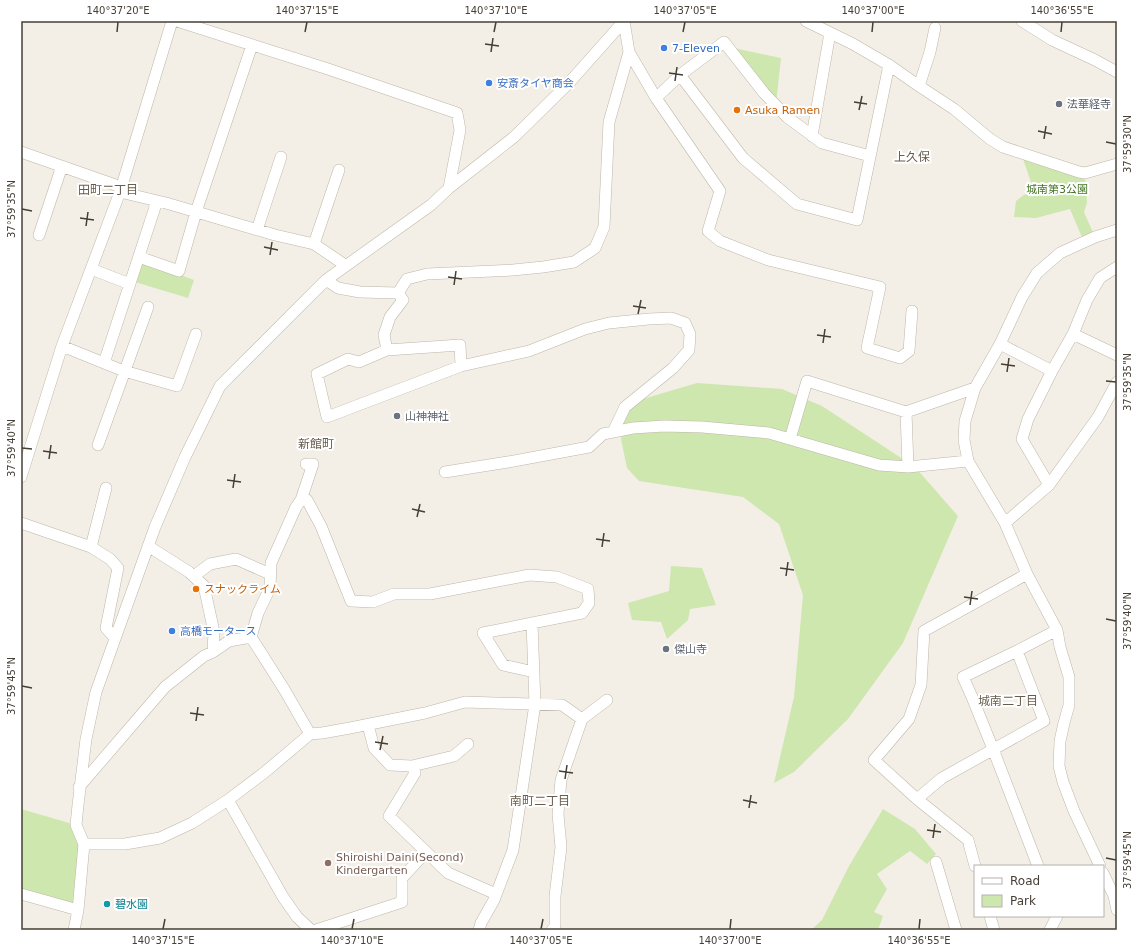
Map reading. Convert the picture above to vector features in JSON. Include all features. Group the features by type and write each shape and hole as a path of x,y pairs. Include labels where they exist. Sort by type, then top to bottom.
{"street":[{"path":"21,477 62,346 120,189 172,21"},
{"path":"177,21 252,44 457,113 460,130 449,188"},
{"path":"624,21 629,52 656,98 720,191 708,231 720,241 768,260 880,287 867,348 900,358 909,351 912,311"},
{"path":"74,930 78,910 84,844 76,825 79,788 86,739 96,692 155,527 185,457 220,386 326,280 431,205 449,188 514,137 568,84 624,21"},
{"path":"806,21 830,32 889,65 954,109 990,139 1003,146 1084,173 1117,164"},
{"path":"1022,21 1052,40 1117,72"},
{"path":"919,86 930,52 935,28"},
{"path":"812,136 830,32"},
{"path":"656,98 680,75 724,42 764,93 788,117 812,136 822,143 870,156"},
{"path":"139,257 179,271 196,212 252,44"},
{"path":"398,293 407,279 428,274 543,267 574,262 595,248 604,227 609,122 629,52"},
{"path":"680,75 743,158 797,204 857,220 889,65"},
{"path":"21,152 62,166 120,189 157,201 274,235 314,244 345,265"},
{"path":"257,230 281,157"},
{"path":"39,235 62,166"},
{"path":"314,244 339,170"},
{"path":"104,363 157,201"},
{"path":"1100,865 1074,811 1063,782 1059,766 1060,741 1069,705 1069,677 1060,647 1057,630 1027,574 1005,523 968,461 964,440 965,421 975,388 1000,344 1022,297 1037,273 1060,254 1094,237 1117,230"},
{"path":"1049,485 1022,439 1028,419 1052,371 1074,334 1087,300 1100,278 1117,267"},
{"path":"91,269 130,284"},
{"path":"326,280 338,288 360,292 398,293"},
{"path":"387,350 384,335 390,317 403,300 398,293"},
{"path":"98,445 148,307"},
{"path":"461,366 460,346 387,350 359,362 348,359 317,374 327,417 461,366 528,350 585,329 609,323 648,319 670,318 685,323 690,334 690,350 673,368 625,407 613,432"},
{"path":"62,346 124,371 177,386 196,334"},
{"path":"1074,334 1117,355"},
{"path":"1000,344 1052,371"},
{"path":"790,439 807,381 906,412 975,388"},
{"path":"1005,523 1049,485 1098,417 1117,382"},
{"path":"906,412 908,466"},
{"path":"445,472 589,447 603,434 633,428 664,426 702,427 769,433 879,466 908,466 968,461"},
{"path":"306,464 313,464 301,500 296,507 271,563 270,588 258,613 251,637 310,734"},
{"path":"91,547 106,488"},
{"path":"301,500 307,500 321,526 351,601 373,602 394,594 430,594 529,575 558,577 588,589 589,603 582,613 483,632 503,666 534,672"},
{"path":"21,523 91,547 110,559 118,568 106,628 115,638"},
{"path":"148,546 189,572 204,586 214,632 213,652"},
{"path":"194,576 210,564 236,559 270,574"},
{"path":"975,865 968,840 917,799 874,760 909,719 921,685 924,631 1027,574"},
{"path":"479,930 496,894 513,850 536,704 532,623"},
{"path":"1038,865 993,749 963,677 1057,630"},
{"path":"79,788 165,687 204,656 213,652 229,641 251,637"},
{"path":"917,799 942,778 1044,721 1017,651"},
{"path":"552,930 555,926 555,896 561,847 558,814 561,780 582,719 607,700"},
{"path":"84,844 125,844 160,838 192,823 228,800 265,772 310,734 368,725 425,713 465,702 562,705 582,719"},
{"path":"368,725 374,748 390,765 412,766 454,756 468,744"},
{"path":"412,766 415,773 389,816 448,873 496,894"},
{"path":"228,800 283,897 297,917 311,930"},
{"path":"316,930 402,902 402,878 426,852"},
{"path":"936,862 956,930"},
{"path":"1104,875 1114,896 1117,910"},
{"path":"21,894 78,910"},
{"path":"990,917 994,930"},
{"path":"1050,930 1056,917"}],"green space":[{"path":"734,48 781,58 776,104"},
{"name":"城南第3公園","path":"1021,153 1085,173 1087,203 1084,212 1095,237 1084,242 1070,209 1036,218 1014,217 1016,201 1033,188"},
{"path":"142,261 194,280 188,298 135,282"},
{"path":"697,383 782,389 822,406 915,467 958,516 903,643 848,719 794,772 774,783 794,697 803,595 779,524 743,497 639,481 627,468 621,439 626,404"},
{"path":"671,566 702,568 716,605 690,609 688,620 667,639 661,622 632,620 628,603 669,591"},
{"path":"21,809 76,825 84,844 78,910 21,894"},
{"path":"883,809 915,829 936,854 927,864 910,851 877,874 887,889 874,912 883,916 878,930 811,930 822,920 849,866"}],"place":[{"name":"7-Eleven","path":"664,48"},
{"name":"安斎タイヤ商会","path":"489,83"},
{"name":"法華経寺","path":"1059,104"},
{"name":"Asuka Ramen","path":"737,110"},
{"name":"山神神社","path":"397,416"},
{"name":"スナックライム","path":"196,589"},
{"name":"高橋モータース","path":"172,631"},
{"name":"傑山寺","path":"666,649"},
{"name":"Shiroishi Daini(Second) Kindergarten","path":"328,863"},
{"name":"碧水園","path":"107,904"}],"district":[{"name":"上久保","path":"912,157"},
{"name":"田町二丁目","path":"108,190"},
{"name":"新館町","path":"316,444"},
{"name":"城南二丁目","path":"1008,701"},
{"name":"南町二丁目","path":"540,801"}]}
